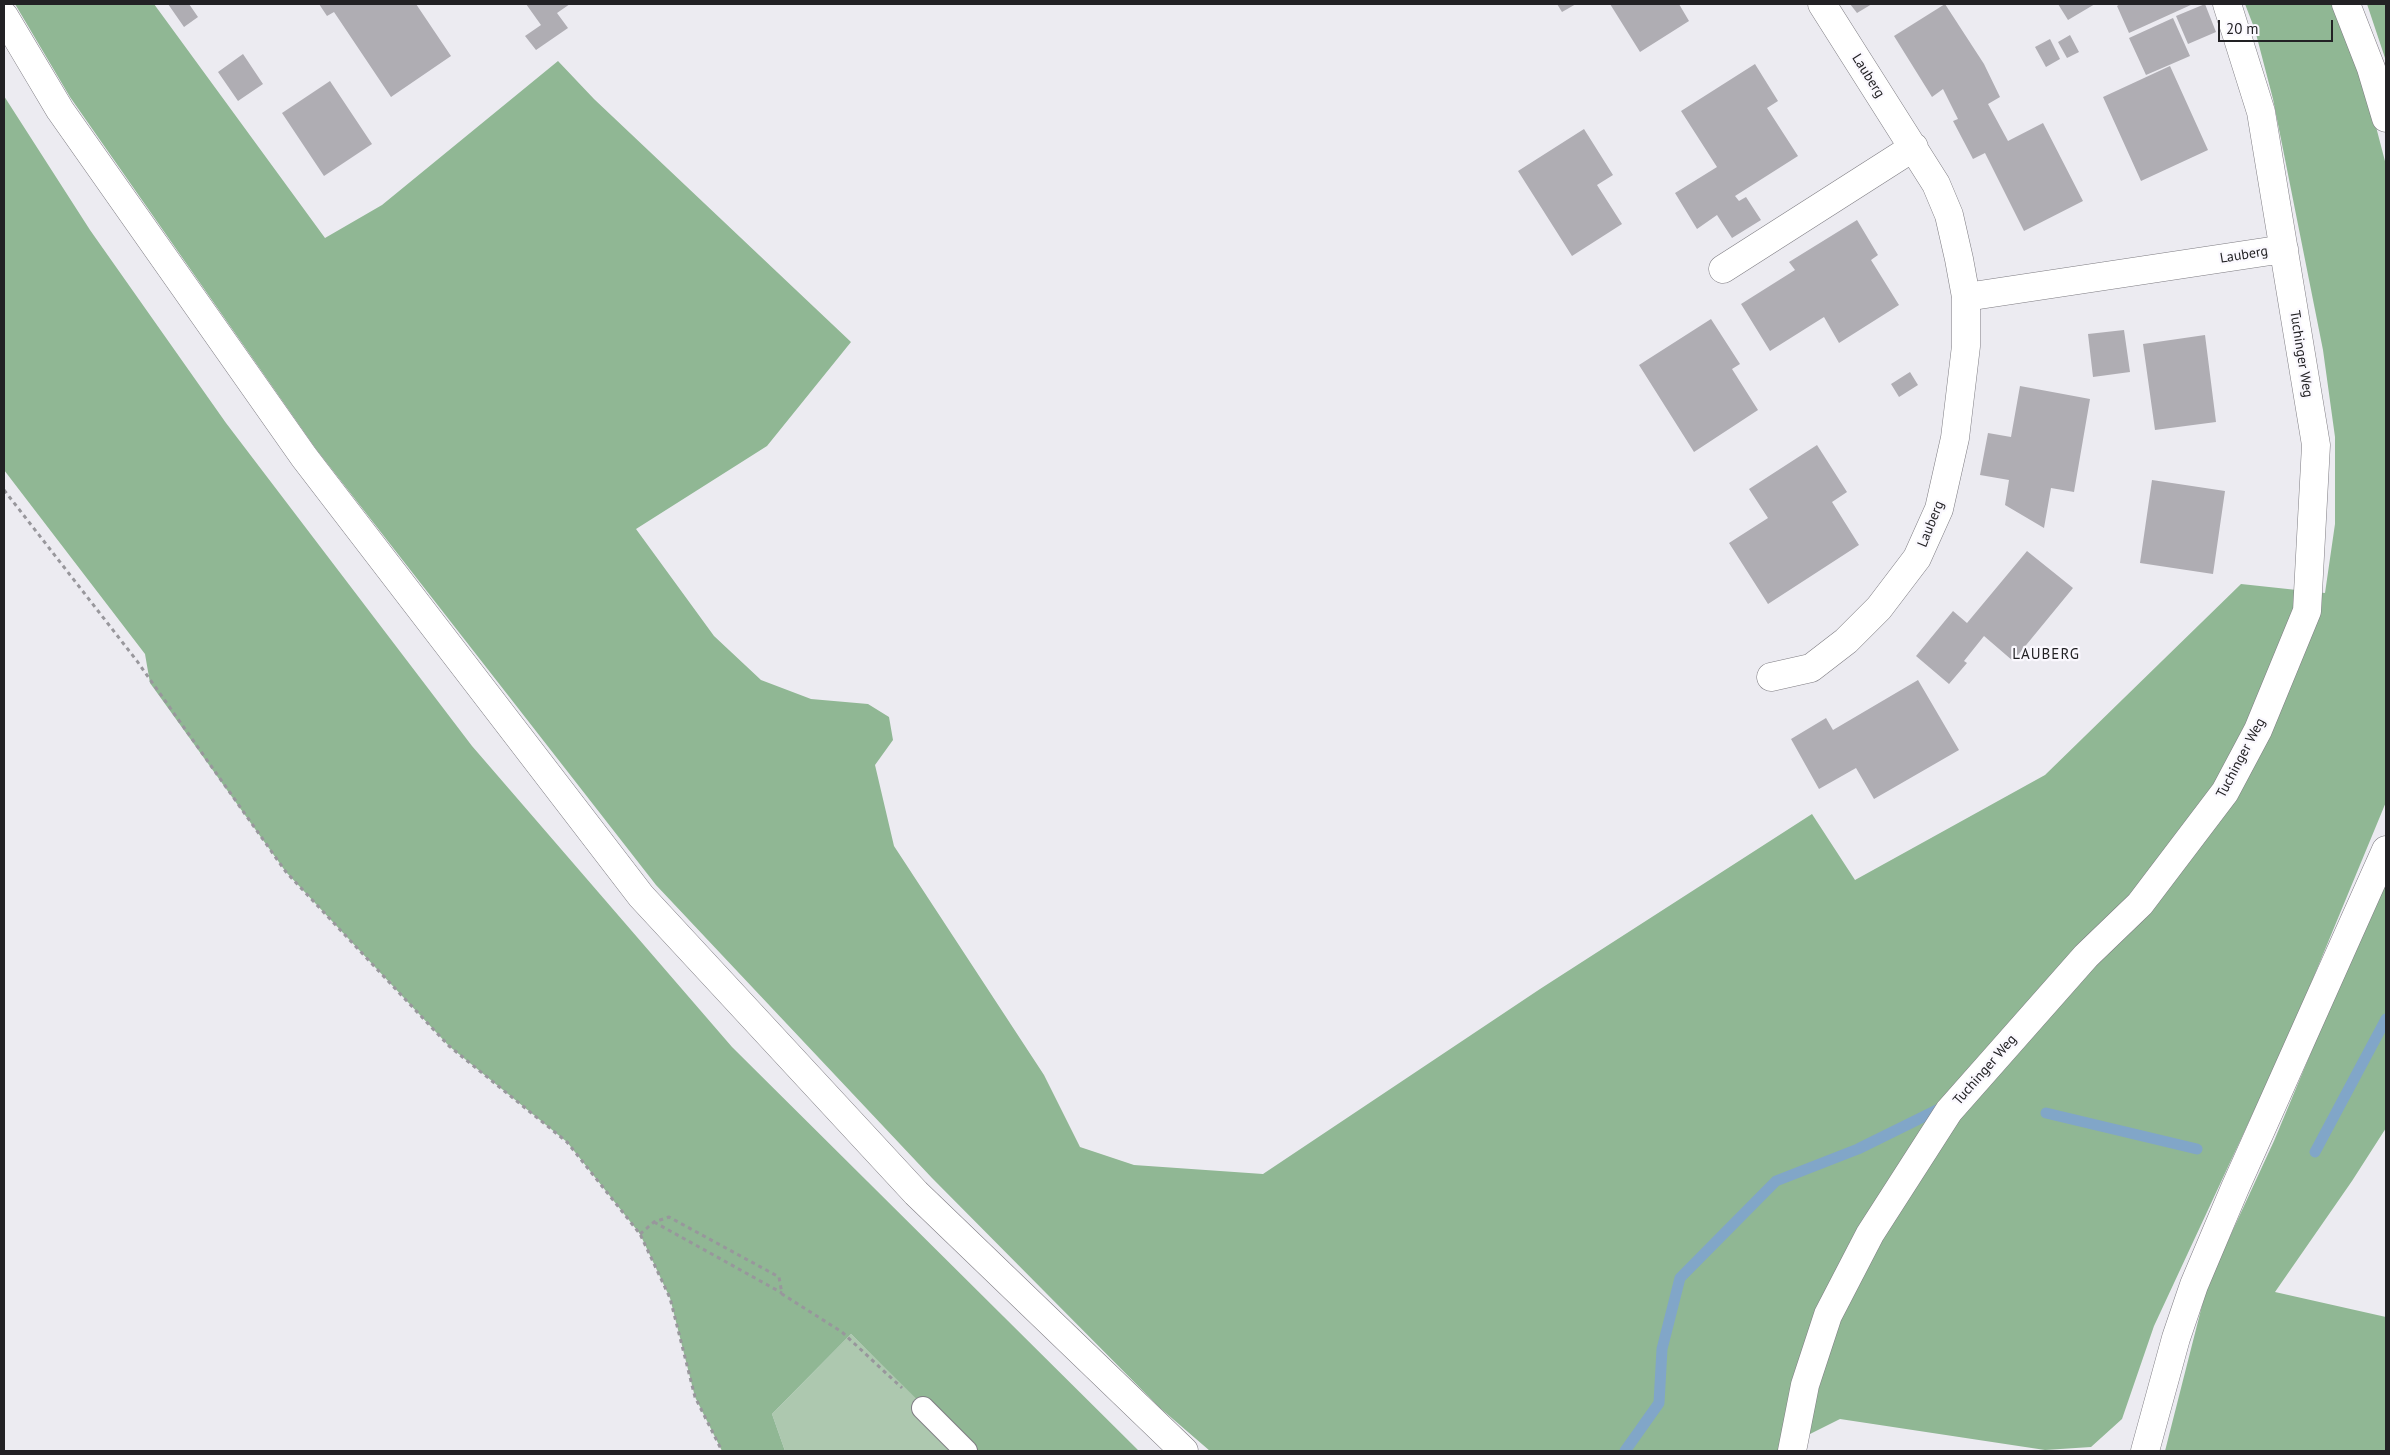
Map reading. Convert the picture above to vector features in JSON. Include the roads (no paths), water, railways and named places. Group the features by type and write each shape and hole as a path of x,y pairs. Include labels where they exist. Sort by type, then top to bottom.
{"street":[{"name":"Lauberg","path":"1771,677 1811,668 1846,641 1879,608 1917,558 1940,509 1955,438 1966,346 1966,297 1949,215 1936,184 1822,4"},
{"name":"Tuchinger Weg","path":"1792,1451 1805,1385 1828,1314 1870,1234 1949,1111 2086,956 2140,904 2225,792 2258,730 2307,611 2316,445 2262,112 2227,4"},
{"path":"2346,4 2372,68 2386,118"},
{"path":"4,16 60,110 304,457 641,896 916,1193 1184,1451"},
{"path":"1723,270 1914,148"},
{"name":"Lauberg","path":"1966,297 2284,249"},
{"path":"2145,1451 2176,1338 2194,1285 2235,1188 2386,850"}],"lane":[{"path":"924,1408 966,1451"}],"waterway":[{"path":"2315,1152 2386,1019"},
{"path":"1625,1451 1659,1403 1662,1349 1680,1278 1776,1181 1858,1149 1939,1109"},
{"path":"2046,1113 2197,1149"}],"district":[{"name":"LAUBERG","path":"2046,655"}]}
